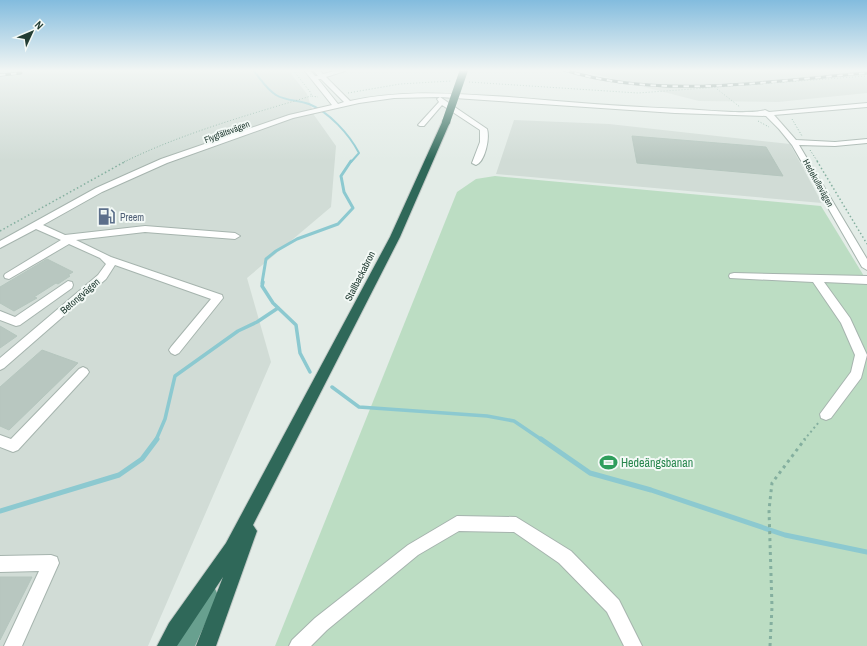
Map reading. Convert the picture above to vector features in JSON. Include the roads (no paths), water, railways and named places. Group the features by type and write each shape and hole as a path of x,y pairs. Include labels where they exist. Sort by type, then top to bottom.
{"highway":[{"name":"Stallbackabron","path":"264,487 395,237 446,122 454,100"},
{"path":"167,646 176,630 232,549 264,487"},
{"path":"206,646 264,487"}],"main road":[{"path":"185,646 203,605 232,549"}],"street":[{"name":"Flygfältsvägen","path":"307,109 339,100"},
{"path":"441,100 483,129 485,132 484,140 476,162"},
{"name":"Flygfältsvägen","path":"528,100 690,112 767,114 867,105"},
{"name":"Flygfältsvägen","path":"567,100 649,106 759,108 865,100"},
{"name":"Flygfältsvägen","path":"0,245 99,190 164,161 320,104 332,102"},
{"path":"422,125 440,104 443,103"},
{"name":"Hedekullevägen","path":"759,108 767,114 802,154 867,266"},
{"path":"793,142 835,144 867,141"},
{"path":"36,225 108,259 218,298 175,350"},
{"path":"8,276 66,239 146,229 235,236"},
{"name":"Betongvägen","path":"0,364 102,277 111,264 108,259"},
{"path":"734,276 867,280"},
{"path":"816,278 846,321 864,356 857,374 826,414"},
{"path":"0,316 1,315 16,322 68,285"},
{"path":"53,296 71,304"},
{"path":"0,441 13,446 83,372"},
{"path":"298,646 321,624 413,550 457,523 516,524 565,557 613,606 633,646"},
{"path":"0,564 51,563 13,646"}],"waterway":[{"path":"293,100 309,104 324,112 338,124 350,138 359,153 351,162"},
{"path":"262,283 266,259 276,251 297,239 338,224 353,208 344,192 341,176 351,161"},
{"path":"263,282 262,286 273,303 296,325 300,353 310,372"},
{"path":"156,440 165,419 175,376 238,331 257,322 278,308"},
{"path":"332,387 359,407 487,416 514,421 542,440"},
{"path":"0,511 119,475 142,459 157,439"},
{"path":"541,439 590,473 651,490 785,535 867,552"}],"place":[{"name":"Preem","path":"107,217"},
{"name":"Hedeängsbanan","path":"608,463"}]}
